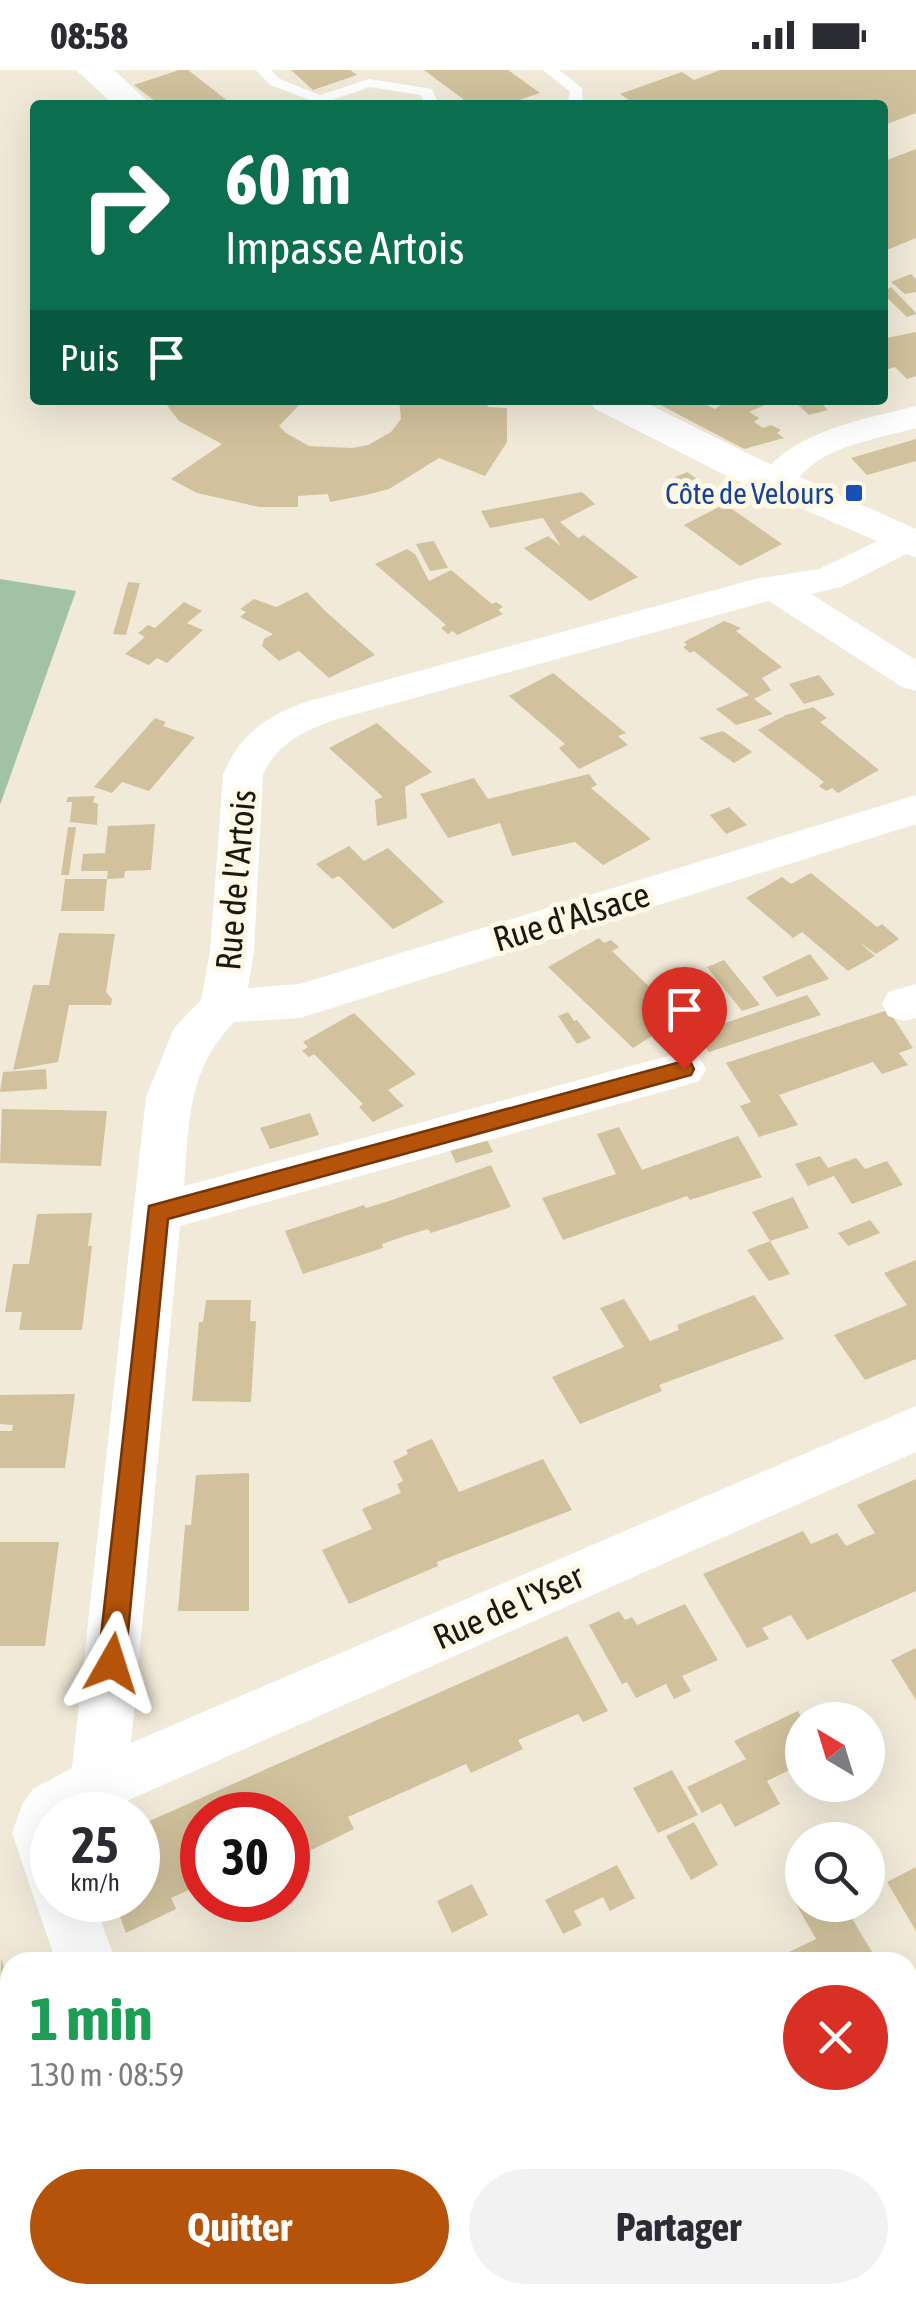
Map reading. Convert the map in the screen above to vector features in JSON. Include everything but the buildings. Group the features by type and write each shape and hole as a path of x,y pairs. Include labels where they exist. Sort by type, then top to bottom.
{"street":[{"path":"93,70 129,100"},
{"path":"619,405 760,475 910,542"},
{"path":"760,475 832,441 916,416"},
{"path":"777,588 828,580 910,542"},
{"path":"777,588 916,678"},
{"name":"Rue de l'Artois","path":"100,1784 169,1097 190,1040 222,1006 232,952 243,775 250,756 266,738 294,720 320,711 777,588"},
{"name":"Rue d'Alsace","path":"222,1006 300,1000 916,809"},
{"path":"157,1213 684,1069"},
{"name":"Rue de l'Yser","path":"100,1784 916,1428"},
{"path":"82,1792 100,1784"},
{"path":"71,1922 82,1952"}],"lane":[{"path":"263,70 275,82 316,100"},
{"path":"550,70 577,90 575,100"},
{"path":"326,100 369,82 427,92 430,100"}],"green space":[{"path":"0,579 76,591 0,805"}],"place":[{"name":"Côte de Velours","path":"854,493"}],"route":[{"path":"112,1663 157,1213 684,1069"}]}
